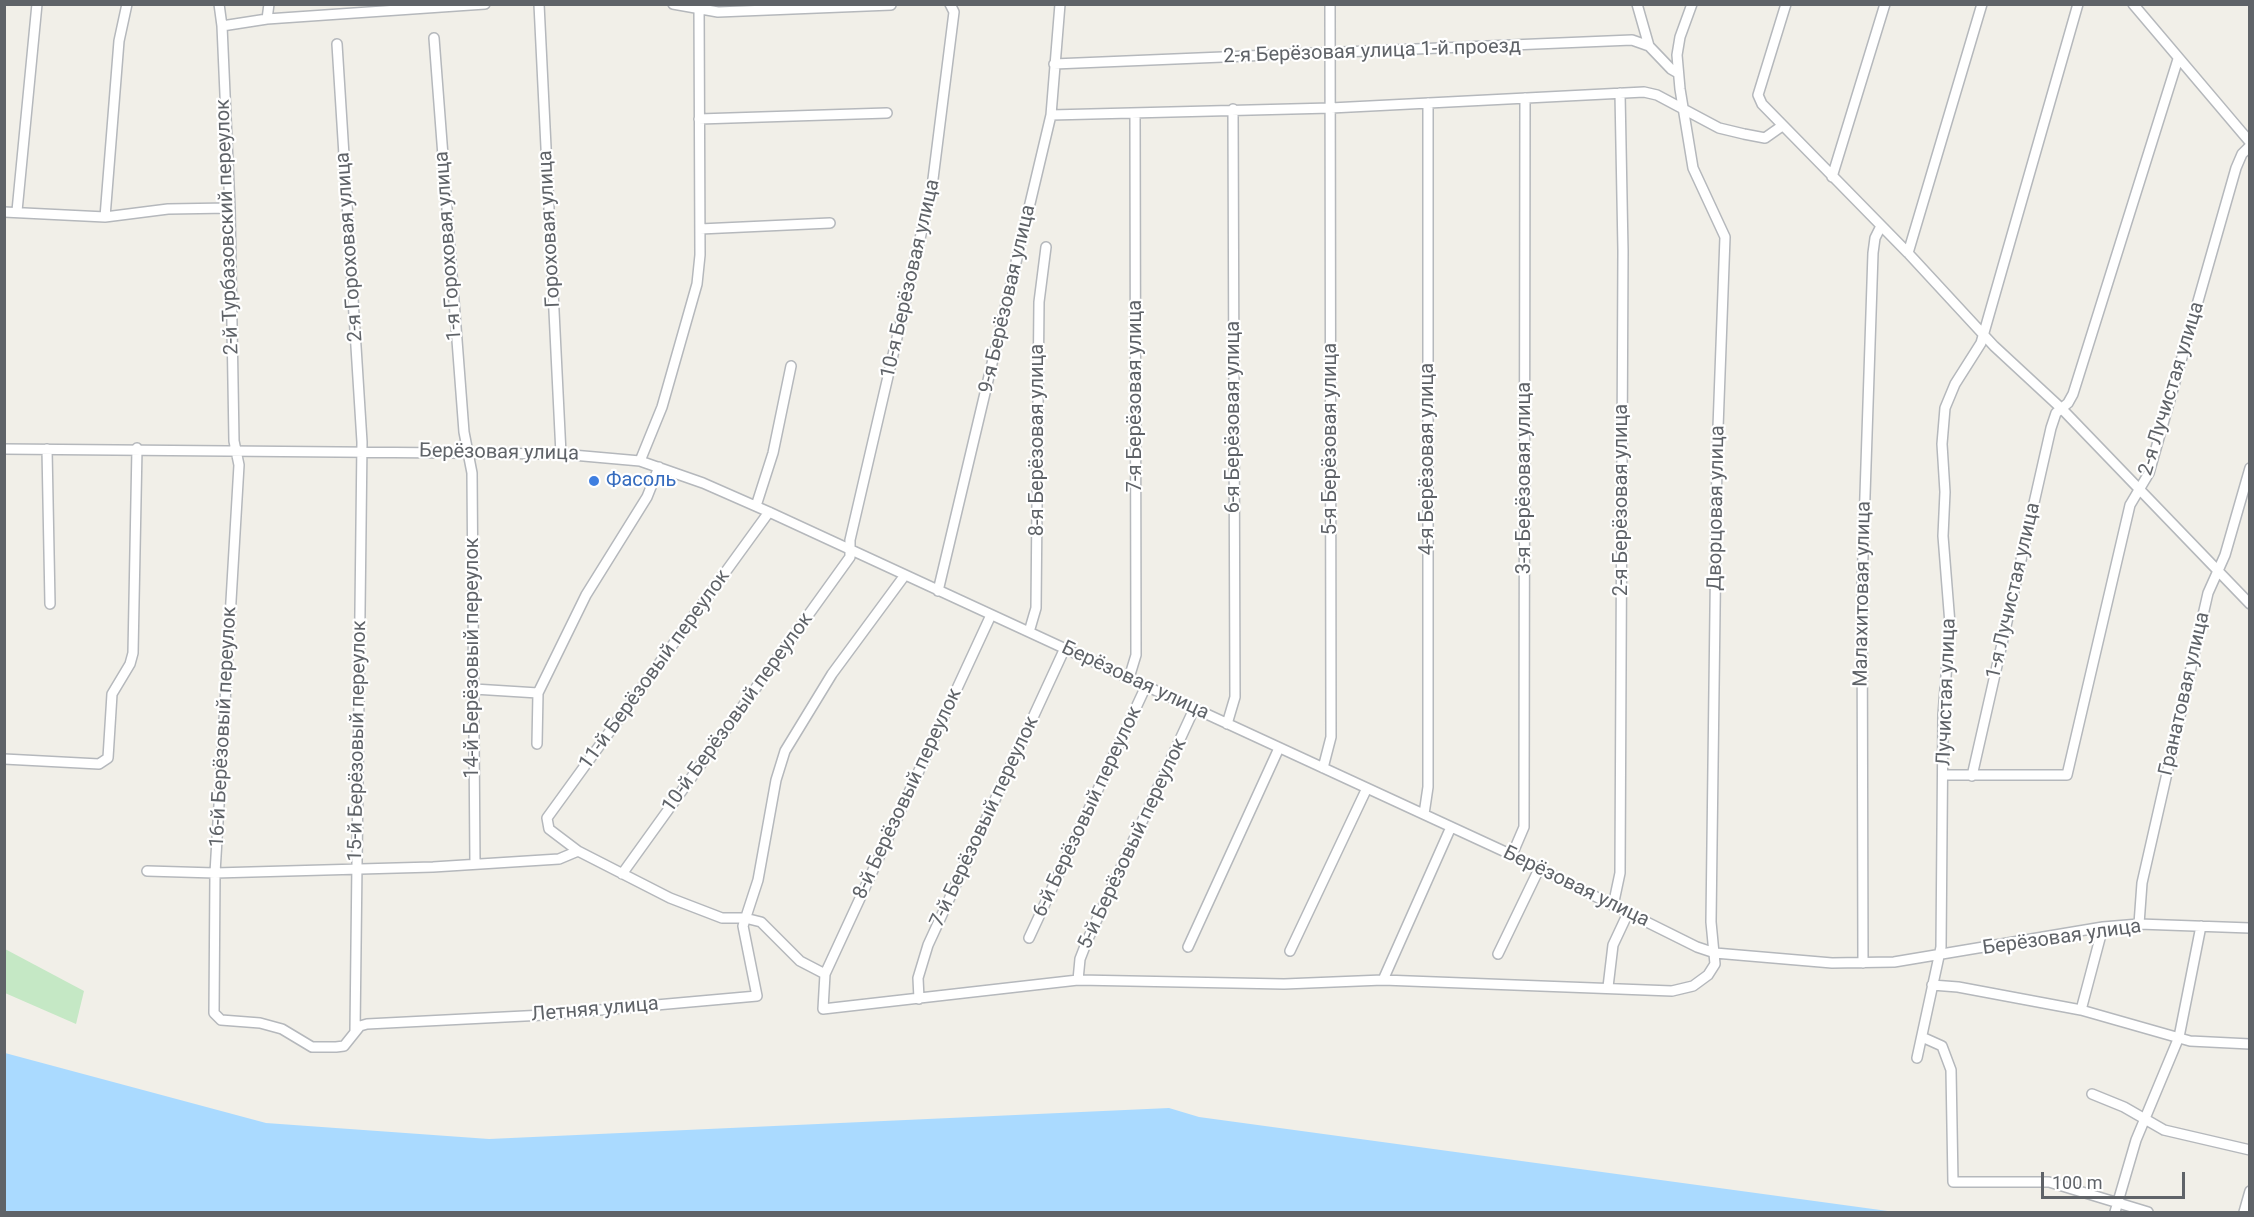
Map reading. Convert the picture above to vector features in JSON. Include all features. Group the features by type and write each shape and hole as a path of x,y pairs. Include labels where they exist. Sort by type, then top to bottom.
{"street":[{"path":"16,211 37,4"},
{"path":"105,217 119,41 127,4"},
{"name":"2-й Турбазовский переулок","path":"219,4 222,26 230,208 234,441 237,450"},
{"path":"267,19 269,4"},
{"path":"222,26 244,21 368,8 485,4"},
{"name":"Гороховая улица","path":"539,4 561,454"},
{"path":"673,4 718,12 891,5"},
{"name":"10-я Берёзовая улица","path":"850,550 850,540 932,187 954,12 950,4"},
{"name":"9-я Берёзовая улица","path":"938,591 1051,116 1060,4"},
{"name":"5-я Берёзовая улица","path":"1323,768 1331,737 1330,4"},
{"path":"1637,4 1649,46 1671,69 1678,73"},
{"name":"Дворцовая улица","path":"1692,4 1680,37 1678,73 1693,168 1725,237 1717,455 1711,922 1715,952"},
{"path":"1786,4 1758,95 1762,104 1908,253 1983,334 2062,409 2250,604"},
{"path":"1832,177 1885,4"},
{"path":"1908,253 1983,4"},
{"name":"Лучистая улица","path":"1917,1058 1940,956 1944,776 1942,715 1950,624 1944,548 1945,492 1942,444 1949,396 1977,352 1983,334 2078,4"},
{"path":"2133,4 2250,144"},
{"path":"640,461 662,407 697,284 700,229 699,7"},
{"name":"1-я Гороховая улица","path":"434,38 464,432 469,453"},
{"name":"2-я Берёзовая улица 1-й проезд","path":"1054,64 1632,40 1649,46"},
{"name":"2-я Гороховая улица","path":"337,44 362,450"},
{"name":"1-я Лучистая улица","path":"1972,776 2051,428 2056,413 2068,404 2073,394 2178,59"},
{"path":"1051,116 1331,108 1620,93 1657,95 1719,128 1755,136 1765,138 1782,126"},
{"name":"2-я Берёзовая улица","path":"1613,906 1620,873 1623,251 1620,93"},
{"name":"3-я Берёзовая улица","path":"1512,855 1524,827 1525,99"},
{"name":"4-я Берёзовая улица","path":"1424,814 1428,787 1428,103"},
{"name":"6-я Берёзовая улица","path":"1227,724 1235,697 1233,109"},
{"path":"699,119 887,113"},
{"name":"7-я Берёзовая улица","path":"1129,678 1136,655 1135,114"},
{"name":"2-я Лучистая улица","path":"1972,776 2067,775 2130,505 2149,473 2236,168 2250,144"},
{"path":"4,212 105,217 168,209 230,208"},
{"path":"700,229 831,223"},
{"name":"Малахитовая улица","path":"1863,963 1862,585 1873,253 1875,238 1881,226"},
{"name":"8-я Берёзовая улица","path":"1029,632 1036,608 1039,302 1046,247"},
{"path":"756,506 773,453 791,366"},
{"name":"Берёзовая улица","path":"4,448 362,450 561,454 640,461 756,506 1512,855 1697,947 1715,952 1832,963 1863,963 1940,956 2103,927 2139,924 2249,926"},
{"path":"4,759 105,763 108,758 112,694 132,659 137,448"},
{"path":"47,449 50,604"},
{"name":"16-й Берёзовый переулок","path":"237,450 239,465 215,873 213,1013 221,1020 272,1026 312,1047 344,1046 355,1032"},
{"name":"15-й Берёзовый переулок","path":"355,1032 362,450"},
{"name":"14-й Берёзовый переулок","path":"469,453 472,473 475,864"},
{"path":"537,744 538,693 586,595 647,497 659,467"},
{"name":"Гранатовая улица","path":"2139,924 2145,872 2208,593 2225,555 2250,468"},
{"name":"11-й Берёзовый переулок","path":"578,851 549,829 547,818 769,512"},
{"name":"10-й Берёзовый переулок","path":"622,874 845,565 850,550"},
{"path":"745,918 758,880 776,780 785,751 832,674 906,575"},
{"name":"8-й Берёзовый переулок","path":"825,974 992,615"},
{"name":"7-й Берёзовый переулок","path":"919,999 918,978 928,945 1065,648"},
{"name":"6-й Берёзовый переулок","path":"1029,938 1146,686"},
{"path":"474,689 538,693"},
{"name":"5-й Берёзовый переулок","path":"1078,980 1080,959 1087,941 1194,709"},
{"path":"1188,947 1279,748"},
{"path":"1944,776 1972,776"},
{"path":"1290,951 1366,788"},
{"path":"1383,980 1451,827"},
{"path":"147,871 215,873 356,870 559,859 578,851 704,912 722,918 745,918 761,922 773,931 792,954 825,974 823,1009 1078,980 1284,984 1383,980 1672,991 1693,986 1708,975 1716,964 1715,952"},
{"path":"1498,954 1539,869"},
{"path":"1608,987 1612,945 1628,913"},
{"name":"Летняя улица","path":"355,1032 367,1024 544,1015 758,996 744,939 745,918"},
{"path":"2117,1208 2144,1119 2179,1037 2201,926"},
{"path":"2081,1010 2103,927"},
{"path":"1932,986 1958,987 2081,1010 2202,1043 2250,1044"},
{"path":"1922,1037 1942,1046 1952,1070 1953,1182 2049,1182 2117,1208 2148,1212"},
{"path":"2092,1094 2124,1107 2173,1132 2250,1150"},
{"path":"2244,1212 2250,1191"}],"green space":[{"path":"5,949 84,991 76,1024 5,993"}],"water":[{"path":"5,1053 266,1123 489,1139 1169,1108 1199,1117 1895,1212 5,1212"}],"place":[{"name":"Фасоль","path":"594,481"}]}
